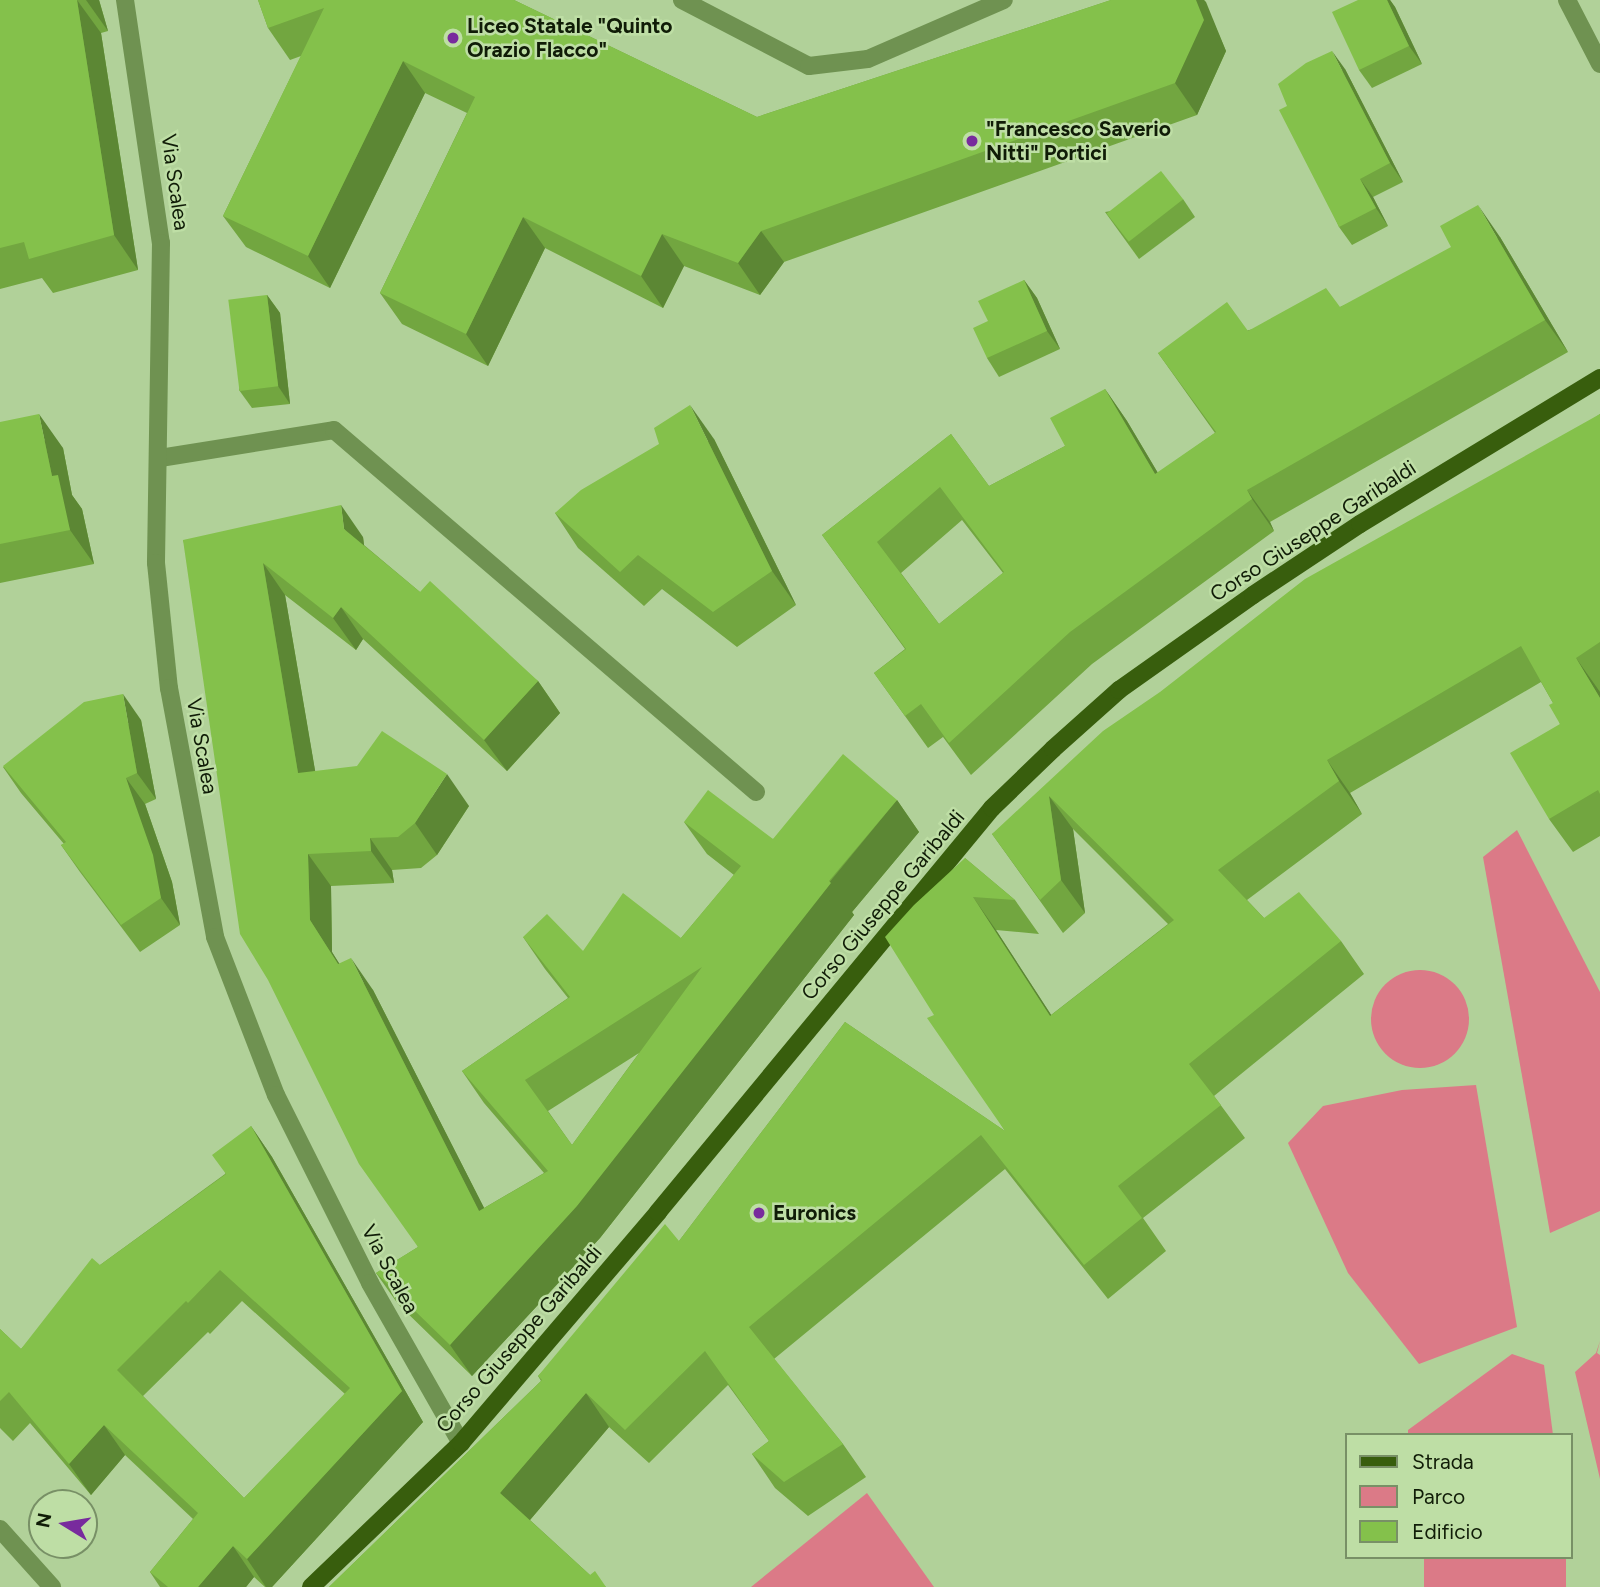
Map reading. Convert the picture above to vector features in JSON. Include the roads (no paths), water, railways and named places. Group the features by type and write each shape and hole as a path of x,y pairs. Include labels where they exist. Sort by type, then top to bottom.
{"main road":[{"name":"Corso Giuseppe Garibaldi","path":"311,1587 461,1444 658,1212 992,808 1053,748 1119,690 1252,595 1360,524 1600,378"}],"street":[{"name":"Via Scalea","path":"125,0 161,243 160,458 156,563 169,688 215,937 276,1095 370,1283 461,1444"},
{"path":"682,0 809,66 868,59 1004,0"},
{"path":"1567,0 1600,64"},
{"path":"160,458 334,430 756,792"},
{"path":"0,1529 52,1587"}],"place":[{"name":"Liceo Statale \"Quinto Orazio Flacco\"","path":"453,38"},
{"name":"\"Francesco Saverio Nitti\" Portici","path":"972,141"},
{"name":"Euronics","path":"759,1213"}]}
